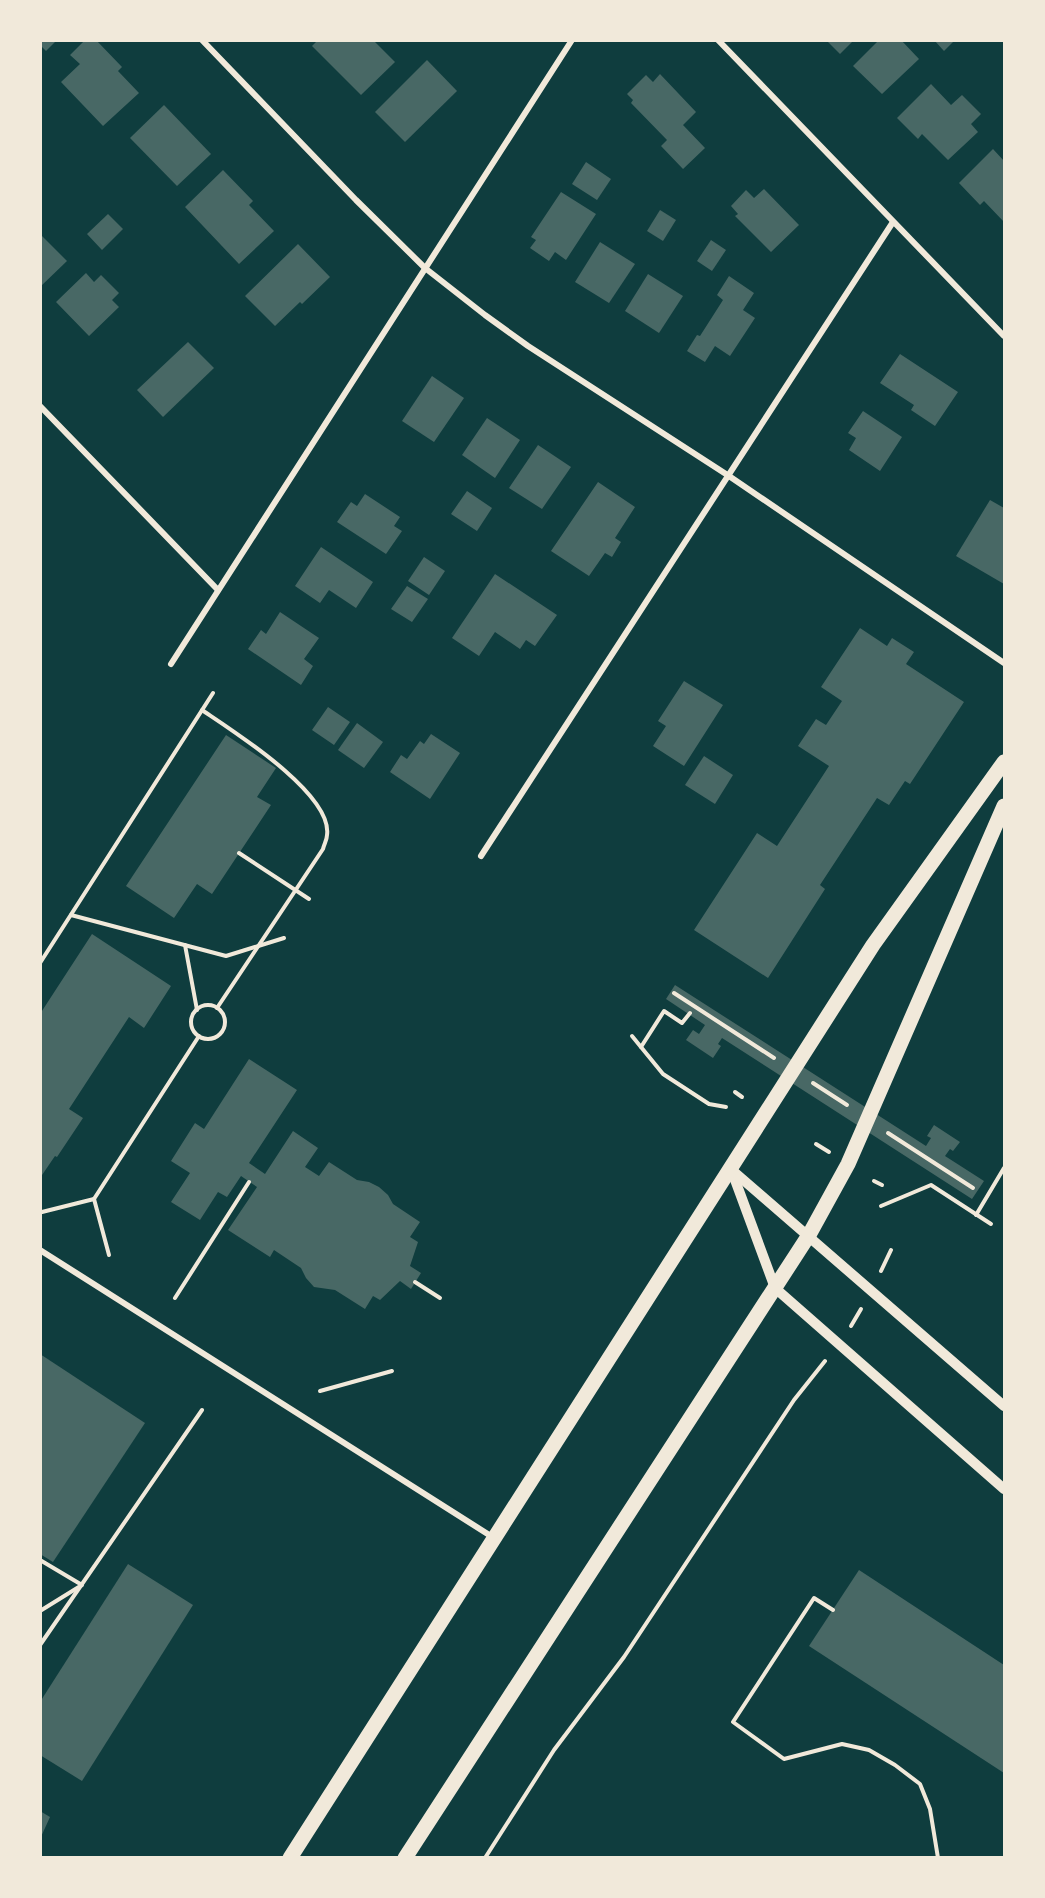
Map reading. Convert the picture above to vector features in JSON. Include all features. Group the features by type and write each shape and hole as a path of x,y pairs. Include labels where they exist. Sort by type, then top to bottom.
{"main road":[{"path":"290,1857 873,945 1005,762"},
{"path":"405,1857 809,1235 848,1164 1005,806"}],"street":[{"path":"202,40 425,268 485,315 528,346 729,476 1005,663"},
{"path":"171,664 572,40"},
{"path":"718,40 1005,336"},
{"path":"481,856 893,222"},
{"path":"40,406 218,590"},
{"path":"730,1169 1005,1406"},
{"path":"730,1169 775,1288 1005,1489"},
{"path":"40,1250 494,1538"}],"path":[{"path":"40,963 213,693"},
{"path":"202,710 262,751 303,787 322,815 327,836 323,849 217,1008"},
{"path":"239,853 309,899"},
{"path":"71,915 226,956 284,938"},
{"path":"185,945 197,1010"},
{"path":"674,993 784,1064"},
{"path":"207,1005 217,1008 225,1022 221,1033 212,1038 199,1035 191,1025 193,1014 207,1005"},
{"path":"641,1047 664,1011 682,1023 690,1013"},
{"path":"42,1212 94,1199 199,1035"},
{"path":"632,1036 663,1074 709,1104 726,1107"},
{"path":"804,1077 854,1110"},
{"path":"735,1092 742,1097"},
{"path":"884,1129 973,1188"},
{"path":"816,1144 830,1152"},
{"path":"976,1215 1005,1168"},
{"path":"874,1181 882,1185"},
{"path":"175,1298 249,1182"},
{"path":"881,1206 931,1185 991,1224"},
{"path":"94,1199 110,1255"},
{"path":"889,1255 891,1250"},
{"path":"415,1282 440,1298"},
{"path":"851,1325 856,1318"},
{"path":"320,1391 392,1371"},
{"path":"485,1857 554,1750 624,1657 794,1400 815,1375"},
{"path":"40,1645 202,1410"},
{"path":"40,1560 82,1585"},
{"path":"40,1611 82,1585"},
{"path":"833,1610 814,1598 733,1722 784,1759 842,1744 869,1750 895,1765 920,1784 930,1809 938,1857"}],"building":[{"path":"40,40 57,40 46,51 40,45"},
{"path":"85,40 96,40 122,67 118,71 139,93 103,126 61,82 80,64 70,55"},
{"path":"318,40 373,40 395,62 361,95 312,46"},
{"path":"826,40 854,40 840,54"},
{"path":"879,40 901,40 919,59 882,94 853,66"},
{"path":"934,40 955,40 944,51"},
{"path":"427,60 457,91 405,142 375,112"},
{"path":"660,74 696,112 683,125 705,148 683,169 661,146 667,140 631,103 633,100 627,94 646,75 653,82"},
{"path":"931,84 951,105 962,95 981,114 971,124 978,132 948,160 922,134 918,139 897,118"},
{"path":"164,105 211,154 177,186 130,138"},
{"path":"993,149 1004,161 1004,222 984,201 980,205 959,183"},
{"path":"586,162 611,179 597,200 572,184"},
{"path":"223,170 253,201 249,205 274,231 239,264 185,207"},
{"path":"764,189 799,225 771,252 735,216 738,214 731,206 746,190 754,198"},
{"path":"561,192 596,214 566,260 555,252 549,261 530,248 536,240 531,237"},
{"path":"660,210 676,220 663,241 647,231"},
{"path":"108,214 123,229 102,250 87,234"},
{"path":"40,234 67,261 40,287"},
{"path":"711,240 726,250 712,271 697,261"},
{"path":"600,242 635,264 609,303 575,282"},
{"path":"298,244 330,277 275,326 245,296"},
{"path":"86,273 94,282 101,275 119,293 112,300 119,307 89,336 56,302"},
{"path":"648,274 683,296 659,333 625,311"},
{"path":"729,276 754,293 743,310 755,318 730,356 715,346 705,362 687,351 697,335 700,336 723,300 717,295"},
{"path":"188,342 214,368 163,417 137,390"},
{"path":"900,354 958,392 935,426 911,410 914,405 880,383"},
{"path":"432,376 464,398 434,442 402,421"},
{"path":"863,411 902,437 880,471 849,450 856,438 848,433"},
{"path":"487,418 520,440 495,478 462,455"},
{"path":"538,445 571,467 542,509 509,488"},
{"path":"598,482 635,507 615,538 621,542 612,557 605,553 589,576 551,551"},
{"path":"467,491 492,508 477,531 451,514"},
{"path":"365,494 400,517 394,526 402,531 386,554 337,522 351,502 357,506"},
{"path":"990,500 1004,508 1004,584 956,556"},
{"path":"321,547 373,582 356,608 329,590 320,603 295,586"},
{"path":"424,557 445,571 429,595 408,581"},
{"path":"495,574 557,615 535,646 526,640 520,649 495,632 479,656 452,638"},
{"path":"407,586 428,599 412,622 391,609"},
{"path":"280,612 319,638 304,659 313,666 301,685 248,649 261,630 266,634"},
{"path":"860,628 887,646 892,638 914,652 906,664 964,702 910,784 905,781 889,805 877,798 820,885 825,889 768,978 694,930 757,833 777,846 829,766 798,746 816,719 826,725 842,701 821,687"},
{"path":"684,681 723,705 684,766 653,746 666,726 658,721"},
{"path":"328,707 350,722 334,745 312,730"},
{"path":"357,723 383,742 364,768 338,750"},
{"path":"431,734 460,753 430,799 390,772 401,755 407,759 420,741 424,744"},
{"path":"226,735 276,768 257,797 271,805 212,894 197,884 174,918 126,886"},
{"path":"704,756 733,775 715,804 685,785"},
{"path":"92,934 171,986 144,1028 129,1017 69,1109 83,1118 40,1178 40,1014"},
{"path":"675,985 926,1146 931,1138 927,1136 934,1125 960,1142 953,1151 950,1149 945,1156 984,1181 972,1199 722,1038 718,1044 721,1046 713,1058 686,1040 693,1030 699,1034 705,1025 666,999"},
{"path":"249,1059 297,1090 249,1163 265,1174 293,1131 318,1148 305,1167 319,1176 329,1162 357,1180 379,1187 388,1195 393,1204 420,1222 410,1237 418,1242 410,1266 421,1273 411,1289 400,1281 380,1300 373,1296 365,1309 335,1290 314,1287 301,1268 274,1250 270,1257 228,1230 257,1187 241,1176 227,1197 218,1192 200,1220 171,1202 190,1173 171,1161 195,1123 204,1129"},
{"path":"40,1354 145,1423 53,1562 40,1554"},
{"path":"128,1564 193,1605 82,1781 40,1755 40,1702"},
{"path":"859,1570 1004,1665 1004,1773 809,1646"},
{"path":"40,1811 50,1817 40,1839"}]}
